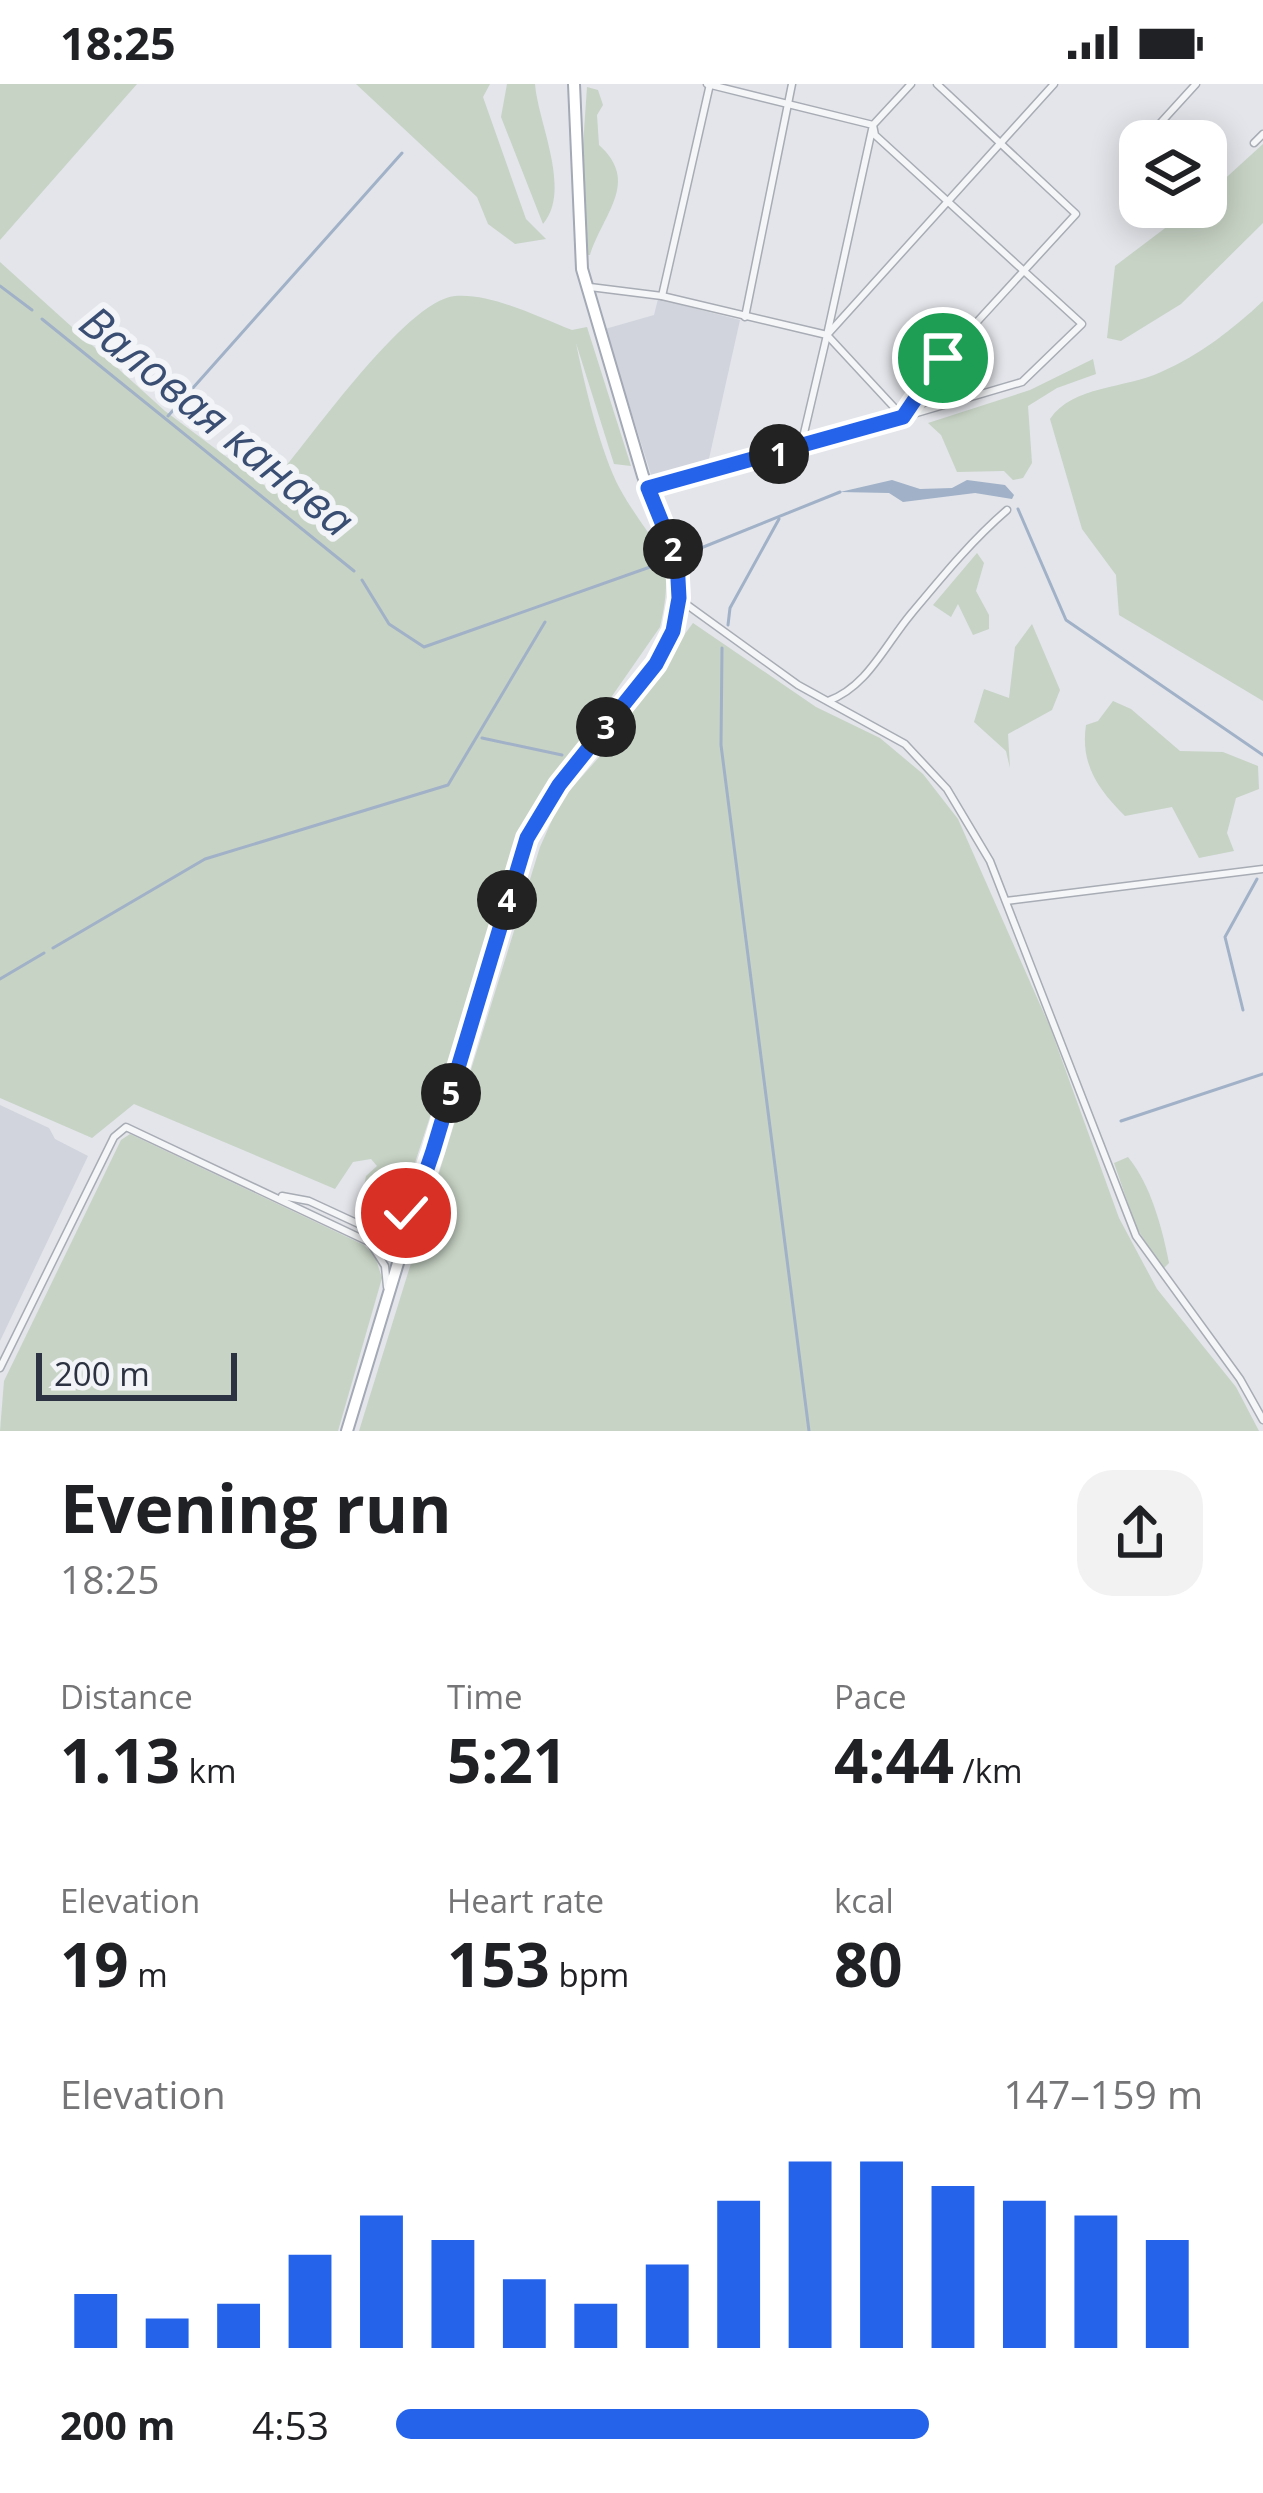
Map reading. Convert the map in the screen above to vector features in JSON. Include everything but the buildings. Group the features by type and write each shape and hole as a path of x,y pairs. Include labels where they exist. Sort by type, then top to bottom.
{"main road":[{"path":"347,1431 527,838 559,785 659,660 679,598 677,560 648,488 586,286 576,221 574,84"}],"street":[{"path":"662,296 709,84 873,125"},
{"path":"745,317 792,84"},
{"path":"800,448 873,125 911,84"},
{"path":"903,417 920,384 1076,214 937,84"},
{"path":"827,335 1054,84"},
{"path":"1163,120 1196,84"},
{"path":"648,488 1022,382 1082,324 875,135 873,125"},
{"path":"1255,143 1263,134"},
{"path":"586,286 662,296 827,335 903,417"},
{"path":"828,701 844,695 867,674 952,564 1007,510"},
{"path":"679,598 828,701 896,737 937,777 970,823 1006,901 1141,1246 1240,1379 1263,1420"},
{"path":"1006,901 1263,869"},
{"path":"0,1368 119,1131 136,1129 369,1242 386,1248 402,1244"},
{"path":"272,1194 309,1201 402,1244"},
{"path":"362,1225 394,1222 416,1201"},
{"path":"369,1242 385,1266 388,1291"}],"shaded area":[{"path":"658,299 740,320 706,472 654,484 605,329 654,315"},
{"path":"0,1105 49,1128 55,1139 88,1156 0,1341"}],"green space":[{"path":"0,84 137,84 0,240"},
{"path":"356,84 490,84 483,97 526,219 546,239 515,244 488,224 477,197"},
{"path":"507,84 535,84 554,175 551,210 543,224 501,117"},
{"path":"587,87 598,90 603,105 597,115 599,145 611,159 618,185 590,255 584,255 581,175"},
{"path":"1263,144 1263,223 1181,304 1121,341 1107,338 1115,266 1165,228 1227,228 1227,177"},
{"path":"0,262 165,411 268,488 383,348 434,304 455,296 484,298 572,330 587,327 631,466 614,464 576,343 600,438 620,489 664,565 660,627 528,817 409,1181 398,1201 381,1213 362,1196 366,1176 377,1166 371,1159 353,1162 335,1189 134,1104 92,1138 0,1098"},
{"path":"1263,301 1263,701 1119,615 1116,575 1082,529 1050,419 1072,400 1147,378 1189,358"},
{"path":"1093,359 1096,374 1057,388 1028,406 1032,463 1023,478 1013,480 1004,471 957,472 941,435 928,423 1030,390"},
{"path":"977,553 984,563 976,591 989,615 989,629 973,635 958,604 951,617 933,605"},
{"path":"693,623 816,707 880,738 923,774 958,819 1050,1027 1119,1218 1157,1289 1236,1387 1259,1431 359,1431 540,847 561,800 609,746 607,739"},
{"path":"1032,624 1060,690 1052,710 1008,734 1010,768 1006,751 974,722 984,689 1009,698 1015,647"},
{"path":"1113,701 1131,709 1180,751 1223,752 1258,766 1259,789 1236,798 1227,833 1234,851 1199,858 1172,807 1125,816 1107,796 1089,765 1085,739 1086,725 1098,721"},
{"path":"130,1134 364,1245 375,1256 382,1278 338,1431 0,1431 4,1381 121,1140"},
{"path":"1128,1157 1159,1221 1169,1263 1163,1269 1136,1227 1114,1163"}],"water":[{"path":"892,480 920,489 952,488 967,480 1005,485 1014,495 1012,499 975,493 903,502 889,493 840,492"}],"waterway":[{"path":"168,416 402,153"},
{"name":"Валовая канава","path":"0,286 32,310"},
{"name":"Валовая канава","path":"42,319 354,571"},
{"path":"686,554 840,492"},
{"path":"1018,509 1066,620 1263,755"},
{"path":"728,625 730,608 779,519"},
{"path":"362,580 389,624 424,647 667,561"},
{"path":"53,948 205,859 448,785 545,622"},
{"path":"722,648 721,745 809,1431"},
{"path":"482,738 562,755"},
{"path":"1243,1010 1225,937 1257,879"},
{"path":"0,979 44,953"},
{"path":"1121,1121 1263,1074"}],"route":[{"path":"406,1213 416,1201 433,1151 527,838 559,785 656,664 673,631 679,598 677,560 648,488 903,417 920,384 943,358"}]}
